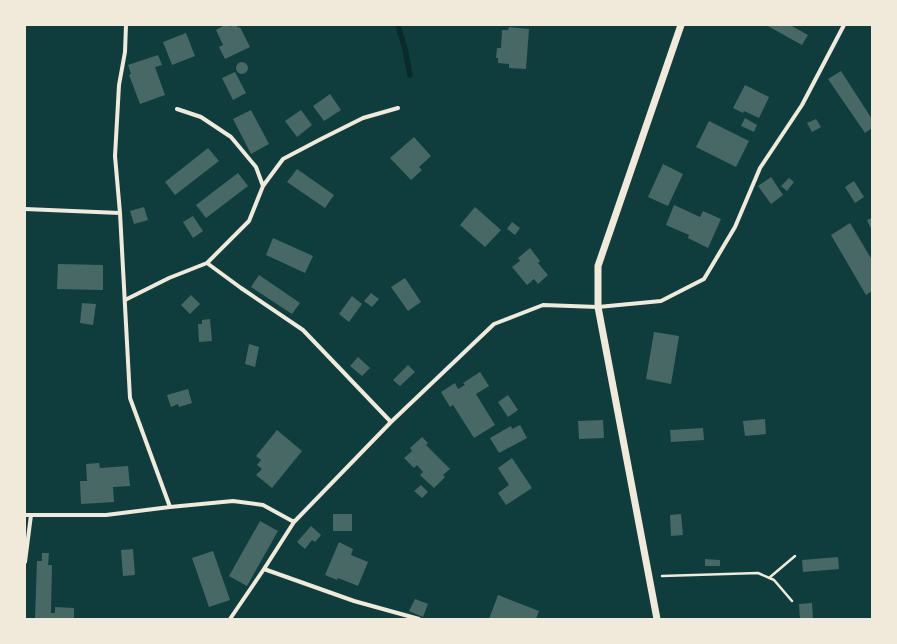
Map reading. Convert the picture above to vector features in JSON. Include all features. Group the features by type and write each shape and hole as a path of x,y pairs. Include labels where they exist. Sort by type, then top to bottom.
{"street":[{"path":"126,25 125,52 119,85 115,156 120,213 130,398 170,506"},
{"path":"657,619 598,307 598,266 681,25"},
{"path":"230,619 294,522 391,422 494,324 543,305 598,307 661,301 704,279 736,227 760,168 802,105 844,25"},
{"path":"125,300 169,278 207,263 249,221 263,186 283,159 321,138 363,118 398,108"},
{"path":"177,109 201,117 231,137 256,167 263,186"},
{"path":"25,208 120,213"},
{"path":"207,263 303,330 391,422"},
{"path":"25,515 106,515 170,506 233,501 263,505 294,522"},
{"path":"25,562 31,515"},
{"path":"264,569 354,601 419,619"}],"path":[{"path":"769,578 795,556"},
{"path":"649,577 758,573 774,580 792,601"}],"building":[{"path":"225,25 229,25 230,27 237,25 238,28 240,27 250,47 225,59 219,47 223,45 216,30"},
{"path":"766,25 790,25 808,35 802,45"},
{"path":"509,27 529,29 526,69 509,68 509,64 498,63 498,58 496,58 497,48 501,48 502,30 508,30"},
{"path":"186,33 195,56 172,65 163,42"},
{"path":"158,55 162,65 155,67 165,95 140,104 129,75 131,74 128,65"},
{"path":"244,62 247,63 247,73 240,74 237,73 236,66 237,63"},
{"path":"841,71 872,119 872,128 865,133 828,79"},
{"path":"235,72 246,93 233,100 222,78"},
{"path":"745,85 769,97 759,118 733,108"},
{"path":"330,94 341,110 324,121 313,106"},
{"path":"251,110 269,144 251,154 233,119"},
{"path":"301,110 312,125 297,137 285,121"},
{"path":"745,118 757,125 754,132 741,126"},
{"path":"816,119 821,127 812,132 807,123"},
{"path":"709,121 749,141 736,167 696,147"},
{"path":"414,137 431,156 419,167 422,170 411,180 390,158"},
{"path":"208,148 219,161 175,195 165,182"},
{"path":"663,164 683,174 668,206 648,197"},
{"path":"297,169 334,195 325,208 287,182"},
{"path":"238,173 248,186 206,218 196,205"},
{"path":"771,177 783,195 771,204 758,186"},
{"path":"789,178 794,182 787,191 781,186"},
{"path":"854,181 864,197 855,203 845,187"},
{"path":"674,205 700,217 703,211 721,219 708,248 688,238 689,235 666,225"},
{"path":"144,207 148,220 134,224 130,211"},
{"path":"475,207 501,230 485,247 460,225"},
{"path":"193,216 203,231 193,238 183,222"},
{"path":"872,218 872,231 867,220"},
{"path":"512,222 520,228 515,235 507,229"},
{"path":"850,223 872,260 872,291 866,295 831,235"},
{"path":"273,238 313,256 305,273 266,255"},
{"path":"530,248 540,261 538,263 548,275 538,284 534,279 527,285 512,267 520,261 518,258"},
{"path":"58,264 103,265 103,290 57,289"},
{"path":"259,275 300,303 292,314 251,287"},
{"path":"405,278 421,302 408,311 391,287"},
{"path":"371,293 379,299 372,307 364,301"},
{"path":"191,295 200,304 190,314 181,305"},
{"path":"352,296 362,304 349,322 339,314"},
{"path":"82,303 96,304 93,325 80,323"},
{"path":"210,319 212,341 199,342 198,324 202,324 202,320"},
{"path":"654,332 679,336 671,384 646,379"},
{"path":"249,344 259,347 255,367 245,364"},
{"path":"358,357 370,368 362,376 350,366"},
{"path":"408,365 415,372 400,386 393,380"},
{"path":"480,372 489,386 476,394 495,425 474,438 453,405 450,407 441,392 455,383 458,389 465,385 463,383"},
{"path":"188,389 192,403 179,407 178,404 171,407 167,395"},
{"path":"508,395 518,410 508,417 498,402"},
{"path":"765,419 766,434 745,436 743,421"},
{"path":"603,420 604,438 579,439 578,421"},
{"path":"520,425 527,438 499,453 490,438 511,426 512,429"},
{"path":"703,428 704,440 671,442 670,430"},
{"path":"277,430 302,451 272,488 256,475 262,469 257,465 261,460 256,456"},
{"path":"422,437 428,443 426,445 450,469 443,475 445,477 434,488 420,475 423,472 417,465 414,468 404,458 412,451 410,448"},
{"path":"512,458 532,488 506,505 498,493 509,485 498,468"},
{"path":"99,463 100,468 128,466 130,486 113,487 114,502 81,504 80,481 87,481 86,464"},
{"path":"421,485 428,492 422,498 414,491"},
{"path":"333,514 352,514 352,531 333,531"},
{"path":"681,514 683,535 671,536 670,515"},
{"path":"260,521 278,531 247,586 229,576"},
{"path":"311,526 321,535 315,542 312,540 305,549 297,542"},
{"path":"339,542 353,549 351,555 368,562 358,586 338,578 337,580 325,575"},
{"path":"133,549 135,575 123,576 121,550"},
{"path":"213,551 230,600 209,607 192,558"},
{"path":"42,553 49,553 48,565 52,565 51,613 55,613 55,607 74,608 74,619 35,619 37,561 42,561"},
{"path":"838,557 839,569 803,572 802,560"},
{"path":"705,559 720,560 720,566 705,566"},
{"path":"498,595 539,611 536,619 489,619"},
{"path":"415,599 428,604 423,617 409,611"},
{"path":"812,603 813,619 800,619 799,604"}],"waterway":[{"path":"398,25 405,49 410,75"}]}
